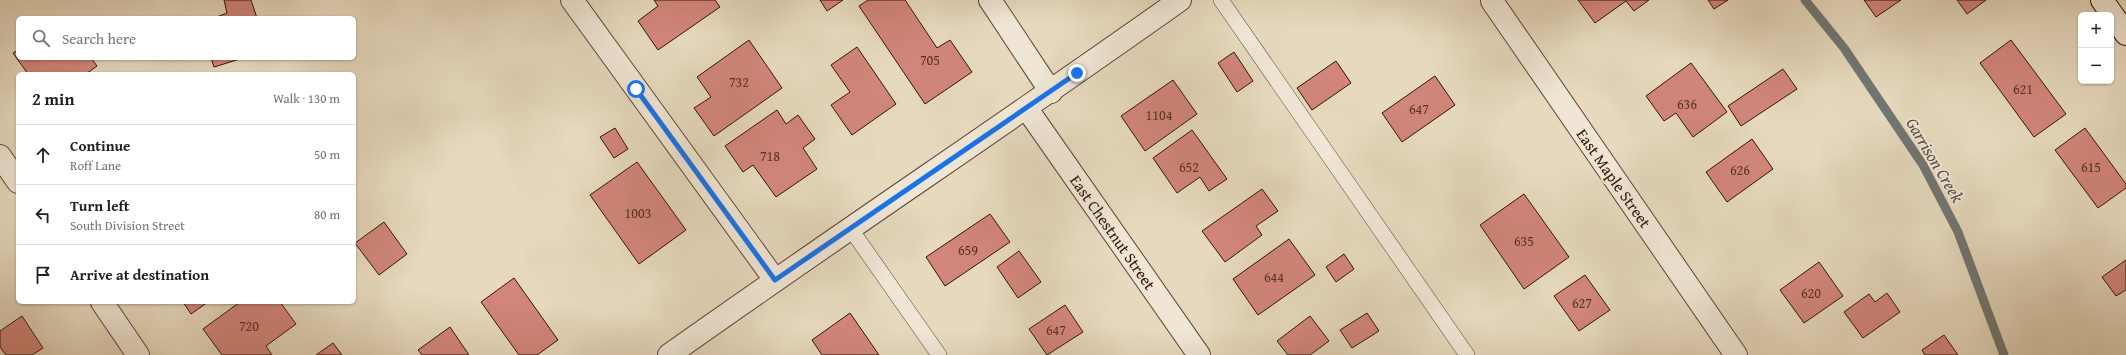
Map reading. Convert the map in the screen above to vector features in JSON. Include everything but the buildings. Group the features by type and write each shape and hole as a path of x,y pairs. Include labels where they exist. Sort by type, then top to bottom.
{"street":[{"path":"572,0 775,280"},
{"path":"990,0 1051,92"},
{"path":"669,355 850,228 1027,109 1180,0"},
{"path":"2102,0 2126,34"},
{"name":"East Maple Street","path":"1492,1 1736,355"},
{"name":"East Chestnut Street","path":"1027,109 1198,355"},
{"path":"0,156 16,179"},
{"path":"103,304 138,355"}],"lane":[{"path":"1222,0 1467,355"},
{"path":"850,228 939,355"}],"waterway":[{"name":"Garrison Creek","path":"1805,0 1844,48 1923,165 1958,232 2004,355"}],"route":[{"path":"636,89 775,280 1027,109 1077,73"}]}
